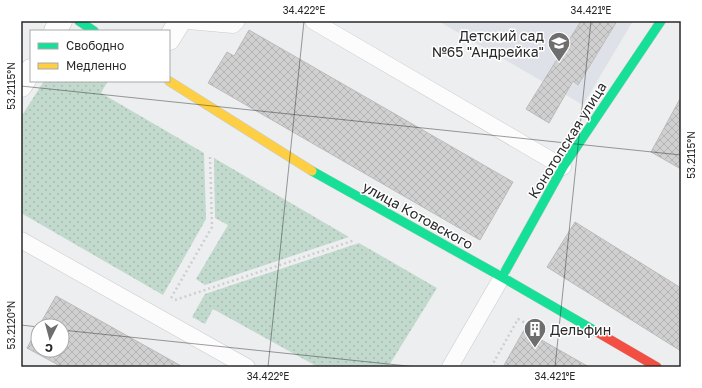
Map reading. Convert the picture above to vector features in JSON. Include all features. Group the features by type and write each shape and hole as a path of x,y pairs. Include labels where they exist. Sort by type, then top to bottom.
{"street":[{"path":"56,30 61,21"},
{"path":"79,21 92,30"},
{"path":"170,37 180,21"},
{"name":"Конотопская улица","path":"502,277 563,167 661,21"},
{"path":"21,86 30,72"},
{"name":"улица Котовского","path":"170,82 324,179 502,277 657,367"}],"lane":[{"path":"188,21 233,25 237,21"},
{"path":"313,21 563,167"},
{"path":"21,240 247,367"},
{"path":"450,367 502,277"}],"path":[{"path":"210,156 212,227 168,302 355,240"},
{"path":"491,367 518,319 538,330"}],"shaded area":[{"name":"Детский сад №65 \"Андрейка\"","path":"438,21 633,21 583,105"}],"green space":[{"path":"43,82 107,82 101,93 204,153 206,219 163,295 21,213 21,117"},
{"path":"214,158 349,237 205,285 196,279 228,225 215,218"},
{"path":"359,243 437,288 388,367 318,367 213,309 205,324 192,317 205,294"}],"building":[{"path":"581,21 617,21 578,85 573,81 549,123 526,109"},
{"path":"249,30 513,182 480,240 208,83 227,52 234,56"},
{"path":"681,97 681,169 651,152"},
{"path":"575,222 681,288 681,351 547,267"},
{"path":"56,296 183,367 62,367 45,358 70,358 70,318 44,318"},
{"name":"Дельфин","path":"524,330 589,367 503,367"},
{"path":"30,343 30,350 27,348"}],"traffic: fast":[{"path":"79,21 92,30"},
{"path":"502,277 563,167 661,21"},
{"path":"312,171 597,332"}],"traffic: slow":[{"path":"170,82 312,171"}],"traffic: jam":[{"path":"597,332 657,367"}],"place":[{"name":"Детский сад №65 \"Андрейка\"","path":"559,62"},
{"name":"Дельфин","path":"535,348"}]}
